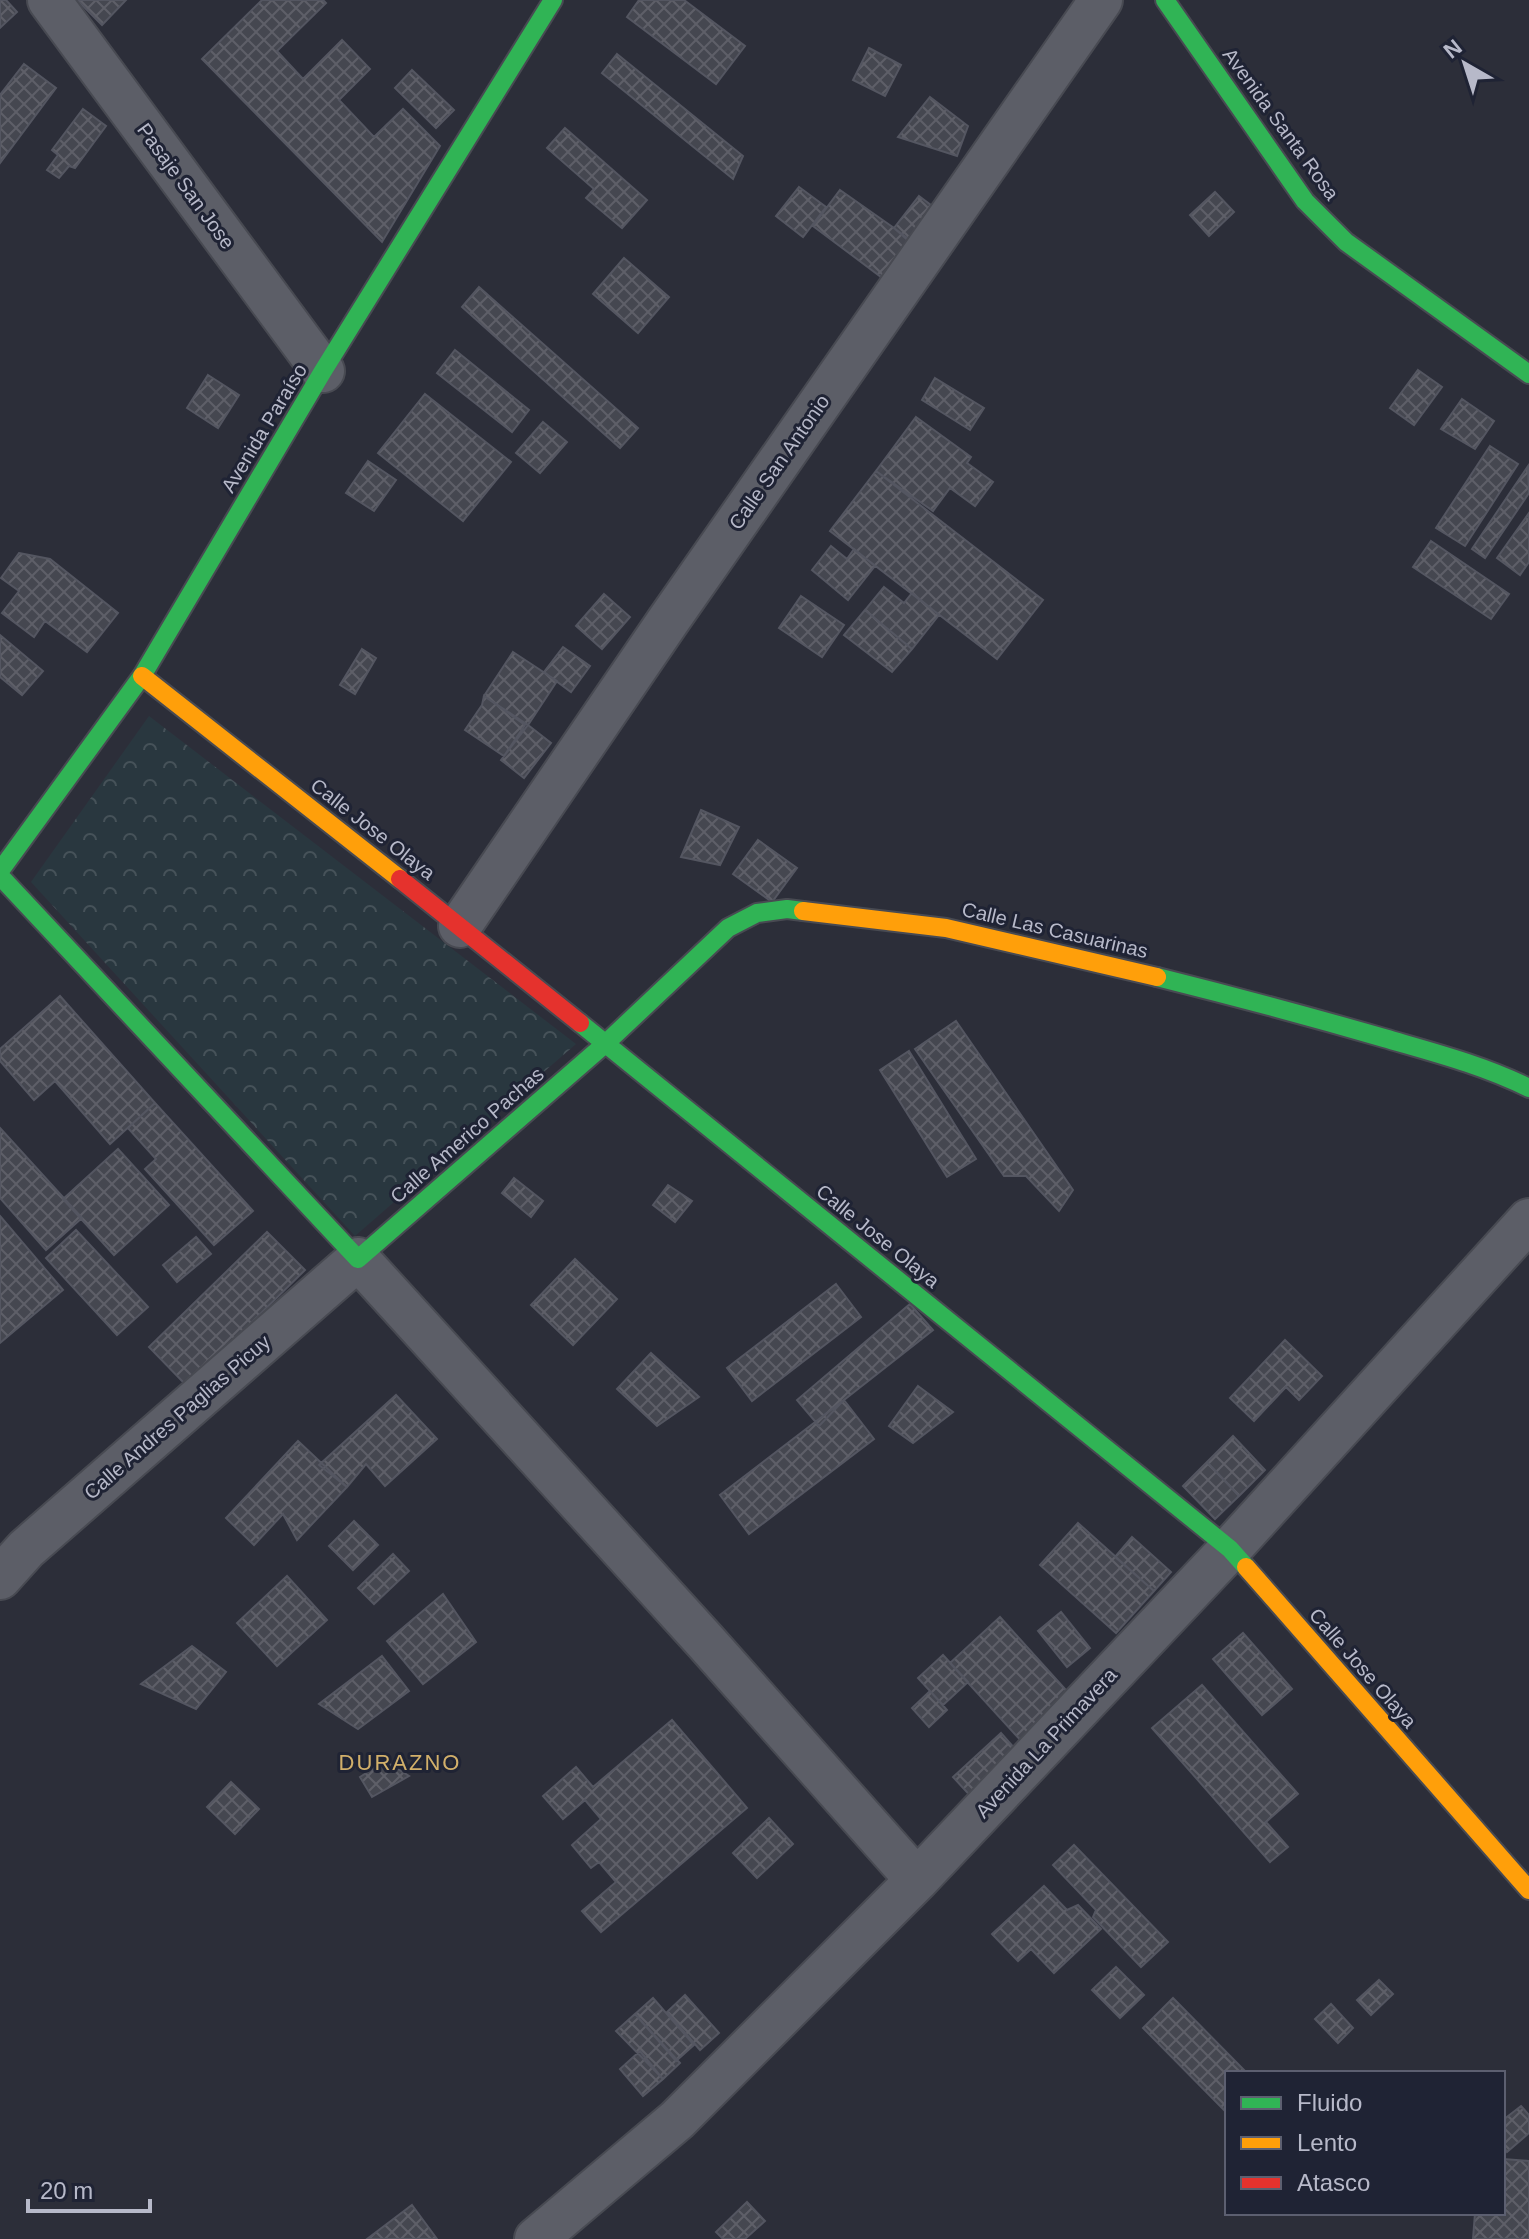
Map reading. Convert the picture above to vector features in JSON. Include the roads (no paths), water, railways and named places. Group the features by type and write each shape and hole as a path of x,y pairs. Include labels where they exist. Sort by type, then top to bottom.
{"street":[{"name":"Pasaje San Jose","path":"49,0 323,371"},
{"name":"Avenida Paraíso","path":"0,874 142,676 323,371 553,0"},
{"name":"Calle San Antonio","path":"460,926 668,621 1101,0"},
{"name":"Avenida Santa Rosa","path":"1165,0 1305,201 1346,242 1529,374"},
{"name":"Calle Jose Olaya","path":"142,676 460,926 1230,1549 1529,1890"},
{"path":"0,874 358,1259 917,1880"},
{"name":"Calle Las Casuarinas","path":"605,1044 728,928 757,913 787,909 946,928 1063,953 1282,1008 1505,1076 1529,1088"},
{"name":"Calle Americo Pachas","path":"358,1259 605,1044"},
{"name":"Avenida La Primavera","path":"536,2239 677,2120 917,1880 1230,1549 1529,1220"},
{"name":"Calle Andres Paglias Picuy","path":"0,1578 26,1549 358,1259"}],"district":[{"name":"DURAZNO","path":"400,1762"}]}
